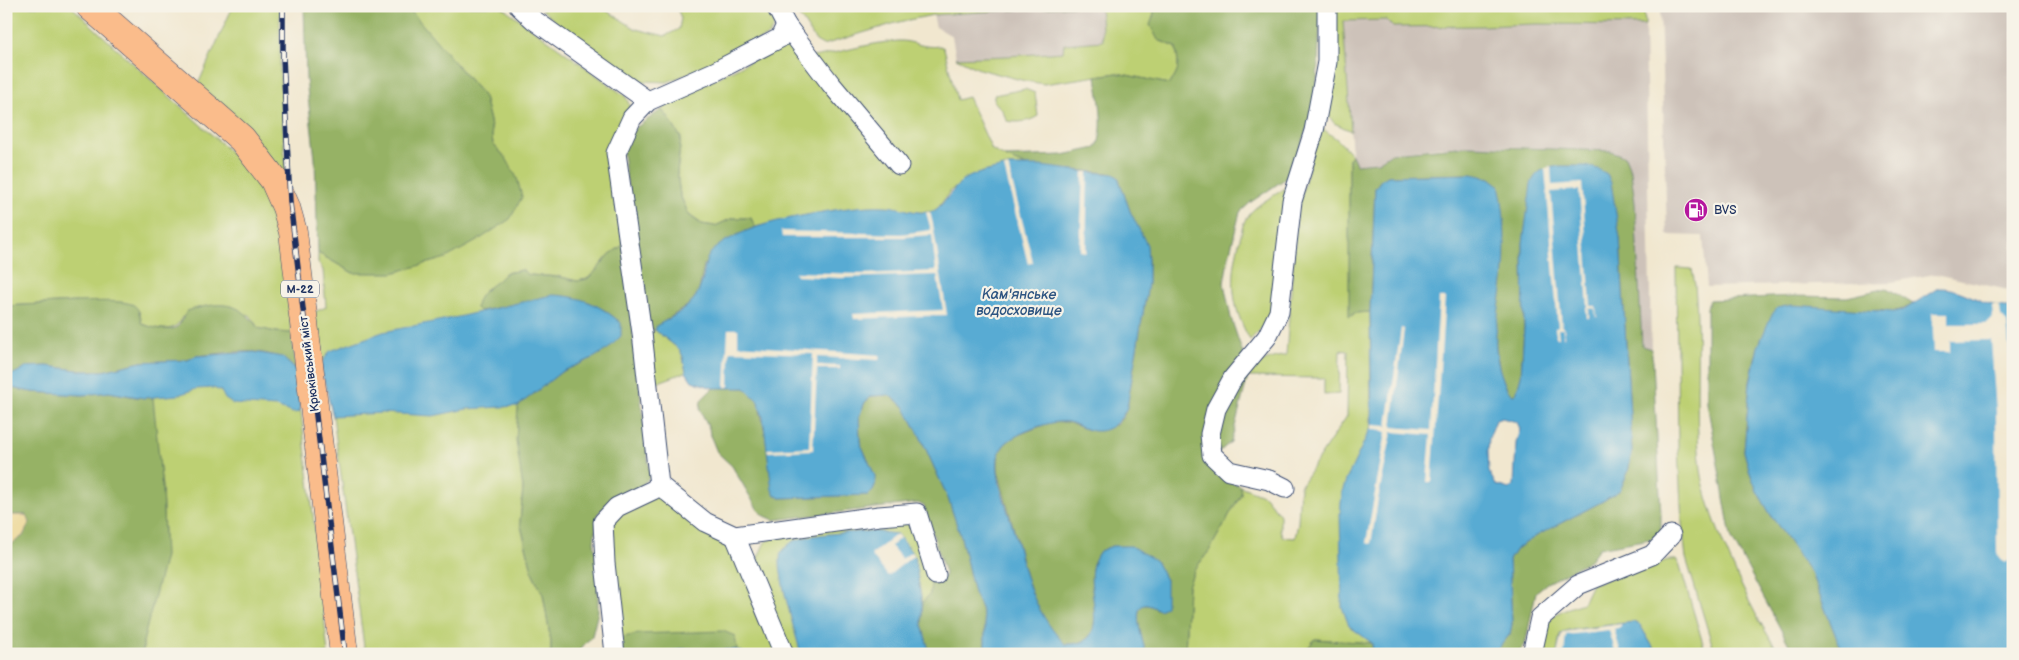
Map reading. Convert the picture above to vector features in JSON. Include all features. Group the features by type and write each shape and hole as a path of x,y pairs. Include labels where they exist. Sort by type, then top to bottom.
{"highway":[{"name":"Крюківський міст","path":"90,6 242,140 256,155 274,180 286,207 293,232 344,654"}],"street":[{"path":"519,6 542,26 648,101"},
{"path":"776,6 786,25 831,84 899,165"},
{"path":"1285,488 1269,480 1229,471 1212,455 1210,434 1216,409 1233,378 1267,337 1279,312 1292,201 1314,132 1327,62 1327,6"},
{"path":"786,25 780,38 716,71 648,101 632,118 616,153 642,333 659,485 705,522 735,536 878,516 917,513 936,576"},
{"path":"615,654 605,563 603,522 617,507 653,490 659,485"},
{"path":"1532,654 1540,618 1578,585 1652,555 1670,535"},
{"path":"735,536 784,654"}],"shaded area":[{"path":"1100,6 1104,41 1064,44 1064,52 1007,56 956,58 952,36 936,27 933,15"},
{"path":"1660,6 2013,6 2013,291 1935,274 1892,282 1707,287 1703,236 1667,235"},
{"path":"1386,20 1481,26 1536,24 1645,25 1651,349 1642,346 1640,318 1611,151 1500,146 1440,147 1392,153 1378,162 1356,164 1352,155 1343,21"}],"green space":[{"path":"6,6 71,6 220,142 245,168 265,197 278,228 286,273 292,333 258,328 250,315 182,317 175,326 165,329 142,324 139,311 75,302 6,306"},
{"path":"233,6 280,6 280,76 287,193 195,91"},
{"path":"304,6 406,6 411,11 484,97 493,144 506,158 517,178 522,197 510,219 477,241 446,258 393,273 353,273 318,253 315,159 306,79"},
{"path":"406,6 501,6 625,96 628,102 628,116 614,134 608,147 623,245 609,255 587,279 577,281 561,277 529,275 522,270 505,273 499,281 484,290 552,295 521,468 523,488 520,522 533,574 543,594 551,642 551,654 365,654 333,416 320,365 312,313 326,307 323,270 318,263 318,253 353,273 506,158 493,144 484,97"},
{"path":"538,6 599,6 636,29 665,36 679,29 681,18 676,6 773,6 775,25 769,35 703,68 667,82 642,81 621,74 578,42"},
{"path":"788,6 1075,6 933,15 899,22 823,45 816,41 803,21"},
{"path":"1100,6 1153,6 1158,40 1176,47 1177,71 1169,84 1117,73 1044,84 979,69 956,58 1063,52 1064,44 1103,41"},
{"path":"1153,6 1321,6 1316,102 1297,158 1288,177 1251,202 1240,212 1228,260 1224,283 1231,318 1249,372 1231,442 1220,451 1212,465 1215,473 1240,486 1241,494 1209,551 1195,569 1188,586 1185,654 1146,654 1138,620 1140,608 1144,605 1159,610 1166,580 1156,561 1112,546 1100,551 1092,566 1091,580 1095,617 1089,637 1080,642 1065,644 1045,620 1032,595 998,470 998,456 1004,445 1013,437 1051,422 1068,422 1088,430 1116,425 1123,417 1127,407 1148,284 1148,260 1146,245 1130,211 1118,177 1109,173 1026,166 1005,157 1063,155 1096,148 1101,132 1101,123 1096,76 1117,73 1169,84 1173,80 1178,63 1176,47 1158,40 1150,25 1154,14"},
{"path":"1335,6 1644,6 1645,25 1536,24 1393,27 1386,20 1343,21 1351,131 1334,123 1326,112"},
{"path":"791,41 806,58 898,41 944,48 957,100 968,97 992,150 1026,166 1008,166 995,170 951,190 938,208 932,212 817,213 755,227 751,218 733,218 715,226 702,224 689,215 680,195 677,173 681,138 666,114 661,110 677,98"},
{"path":"1025,89 1035,93 1038,116 1031,120 1007,121 1002,110 994,101 994,95"},
{"path":"661,110 666,114 681,138 677,173 680,195 689,215 701,224 715,226 733,218 751,218 755,227 723,243 704,265 699,291 691,303 655,328 650,334 622,148 634,129"},
{"path":"1319,126 1338,140 1352,155 1349,159 1350,317 1355,313 1370,312 1371,429 1342,492 1349,626 1372,643 1315,639 1307,649 1306,654 1185,654 1188,586 1195,569 1209,551 1241,494 1240,486 1265,496 1280,515 1280,530 1283,537 1295,538 1298,523 1300,486 1347,416 1348,351 1340,350 1339,394 1324,395 1324,378 1248,377 1258,364 1286,355 1297,214"},
{"path":"1469,146 1611,151 1625,157 1631,172 1635,203 1642,346 1651,349 1653,362 1661,537 1599,548 1590,560 1547,583 1536,592 1525,645 1517,654 1494,654 1510,634 1512,624 1509,560 1516,549 1538,535 1620,490 1628,472 1632,451 1620,238 1561,166 1523,243 1524,328 1521,376 1516,394 1513,395 1509,393 1500,373 1495,342 1496,320 1503,280 1504,239 1472,174 1388,176 1381,180 1375,188 1370,312 1355,313 1349,317 1349,159 1352,155 1356,164 1378,162 1392,153"},
{"path":"1287,187 1277,306 1265,325 1250,340 1239,316 1234,293 1234,269 1242,230 1247,217 1255,208"},
{"path":"623,245 650,477 638,489 616,499 598,513 594,541 598,573 598,612 592,636 576,654 551,654 551,642 543,594 533,574 520,522 523,488 516,440 518,406 561,372 593,358 621,323 606,311 589,302 515,305 479,311 476,308 477,302 483,292 505,273 522,270 529,275 561,277 577,281 587,279 609,255"},
{"path":"1676,268 1692,269 1695,285 1699,447 1705,489 1716,525 1735,572 1748,600 1780,654 1715,654 1686,558 1678,449"},
{"path":"1887,288 1913,304 1896,311 1877,310 1758,347 1750,382 1744,451 1749,470 1757,491 1772,517 1811,573 1837,639 1845,654 1794,654 1731,537 1707,403 1707,308 1709,300 1793,296 1847,297"},
{"path":"97,301 131,304 138,310 142,324 167,329 176,328 187,311 208,306 227,305 243,312 258,328 292,333 296,370 275,356 263,353 236,352 197,356 188,360 141,362 103,371 84,371 47,366 27,367 6,378 6,306"},
{"path":"655,330 680,350 686,372 656,383 650,334"},
{"path":"296,370 328,654 143,654 143,642 164,535 162,488 152,398 6,387 6,378"},
{"path":"6,387 32,392 83,395 109,392 153,398 162,488 165,556 143,642 143,654 6,654 6,548 23,536 26,515 6,515"},
{"path":"713,388 745,388 758,401 780,498 868,495 873,491 875,476 860,442 859,416 865,402 872,396 889,395 904,406 948,498 961,537 974,593 981,608 985,624 985,654 930,654 922,625 922,603 930,594 931,581 944,577 945,573 924,506 918,503 774,520 758,510 732,466 717,452 709,428 700,410 701,400"},
{"path":"657,495 754,566 765,542 779,534 911,522 931,581 930,594 922,603 914,555 906,545 782,576 801,654 745,654 737,650 734,636 618,642 610,531 618,514"},
{"path":"1668,560 1676,560 1680,566 1706,654 1657,654 1640,625 1633,622 1568,630 1560,634 1557,654 1539,654 1544,633 1550,620 1562,611 1583,603 1592,584"},
{"path":"723,631 735,636 737,650 680,649 662,654 619,654 618,642 623,637 639,634"},
{"path":"1315,639 1372,643 1373,654 1306,654 1307,649"}],"sand":[{"path":"6,515 26,515 30,522 23,536 6,548"}],"water":[{"name":"Кам'янське водосховище","path":"1008,166 1040,166 1114,174 1118,177 1130,211 1147,245 1148,284 1127,407 1120,419 1111,427 1099,431 1061,422 1044,425 1010,440 998,455 998,474 1002,493 1031,591 1048,624 1065,644 1080,643 1089,637 1093,629 1095,618 1091,580 1093,564 1100,551 1112,546 1131,546 1156,561 1166,580 1166,607 1159,610 1152,606 1144,605 1140,608 1138,620 1146,654 985,654 985,624 981,608 974,593 961,537 948,498 904,406 889,395 872,396 865,402 859,416 860,442 875,476 873,491 868,495 780,498 772,490 763,417 758,401 745,388 713,388 692,381 686,372 680,350 655,330 656,326 692,302 702,282 707,258 716,248 735,236 780,220 851,208 891,206 915,212 933,211 965,179"},
{"path":"1561,166 1586,166 1598,169 1607,174 1611,183 1620,238 1632,451 1628,472 1620,490 1516,549 1509,560 1512,624 1510,634 1494,654 1373,654 1372,643 1349,626 1342,607 1340,514 1342,492 1346,480 1372,425 1370,312 1375,188 1381,180 1388,176 1472,174 1490,178 1499,185 1503,208 1505,245 1496,342 1499,366 1505,386 1513,395 1516,394 1521,376 1524,328 1523,243 1531,184 1539,172","holes":["1502,418 1517,422 1520,429 1516,443 1514,485 1509,489 1496,485 1489,472 1489,438 1496,420"]},
{"path":"1938,288 1957,291 1992,305 2013,307 2013,654 1845,654 1837,639 1811,573 1772,517 1757,491 1749,470 1744,451 1750,383 1758,347 1771,316 1777,308 1792,305 1893,312 1904,310"},
{"path":"552,295 581,299 597,306 621,323 621,336 608,349 593,358 561,372 518,406 467,409 433,416 382,413 333,416 320,365 330,351 383,332"},
{"path":"254,352 282,357 296,370 300,412 293,413 276,407 233,404 225,399 221,391 213,388 196,389 178,395 144,398 109,392 83,395 32,392 6,387 6,378 27,367 47,366 84,371 103,371 141,362 188,360 196,356"},
{"path":"871,531 897,534 914,555 922,603 922,625 930,654 801,654 783,587 781,553 791,543 800,539 819,535"},
{"path":"1633,622 1640,625 1657,654 1557,654 1562,632"},
{"path":"680,649 737,650 745,654 662,654"}],"pier":[{"path":"1008,166 1033,262 1028,264 1004,167"},
{"path":"1551,167 1552,185 1582,183 1591,306 1596,306 1597,317 1595,308 1589,309 1589,318 1587,318 1586,307 1588,307 1579,190 1551,192 1562,327 1564,327 1565,337 1563,337 1563,329 1558,329 1559,338 1556,338 1555,328 1558,327 1545,168"},
{"path":"1083,172 1088,172 1086,252 1080,251"},
{"path":"926,212 930,212 933,224 947,315 854,319 853,314 943,310 937,275 840,278 796,276 795,272 861,274 936,271 932,235 904,237 782,237 781,231 901,234 931,230"},
{"path":"1439,298 1445,298 1432,482 1427,482 1431,435 1392,432 1371,544 1366,543 1386,432 1371,429 1372,425 1387,426 1401,328 1404,329 1392,427 1431,430"},
{"path":"1997,305 2000,307 2001,316 2007,322 2013,394 2013,558 2005,563 1997,552 1996,412 1991,340 1950,341 1950,352 1934,352 1932,313 1949,313 1949,324 1986,324 1993,317 1992,306"},
{"path":"728,329 738,329 738,345 880,355 879,360 817,357 817,365 840,366 840,369 817,369 813,450 768,452 767,449 809,447 813,354 730,351 729,387 725,387"},
{"path":"897,534 900,538 891,546 902,559 911,552 914,555 888,576 871,555"},
{"path":"1621,624 1621,627 1614,629 1621,654 1616,654 1609,630 1566,635 1564,654 1557,654 1562,632"}],"railway":[{"path":"283,6 283,57 290,202 345,654"}],"place":[{"name":"BVS","path":"1696,210"}]}
